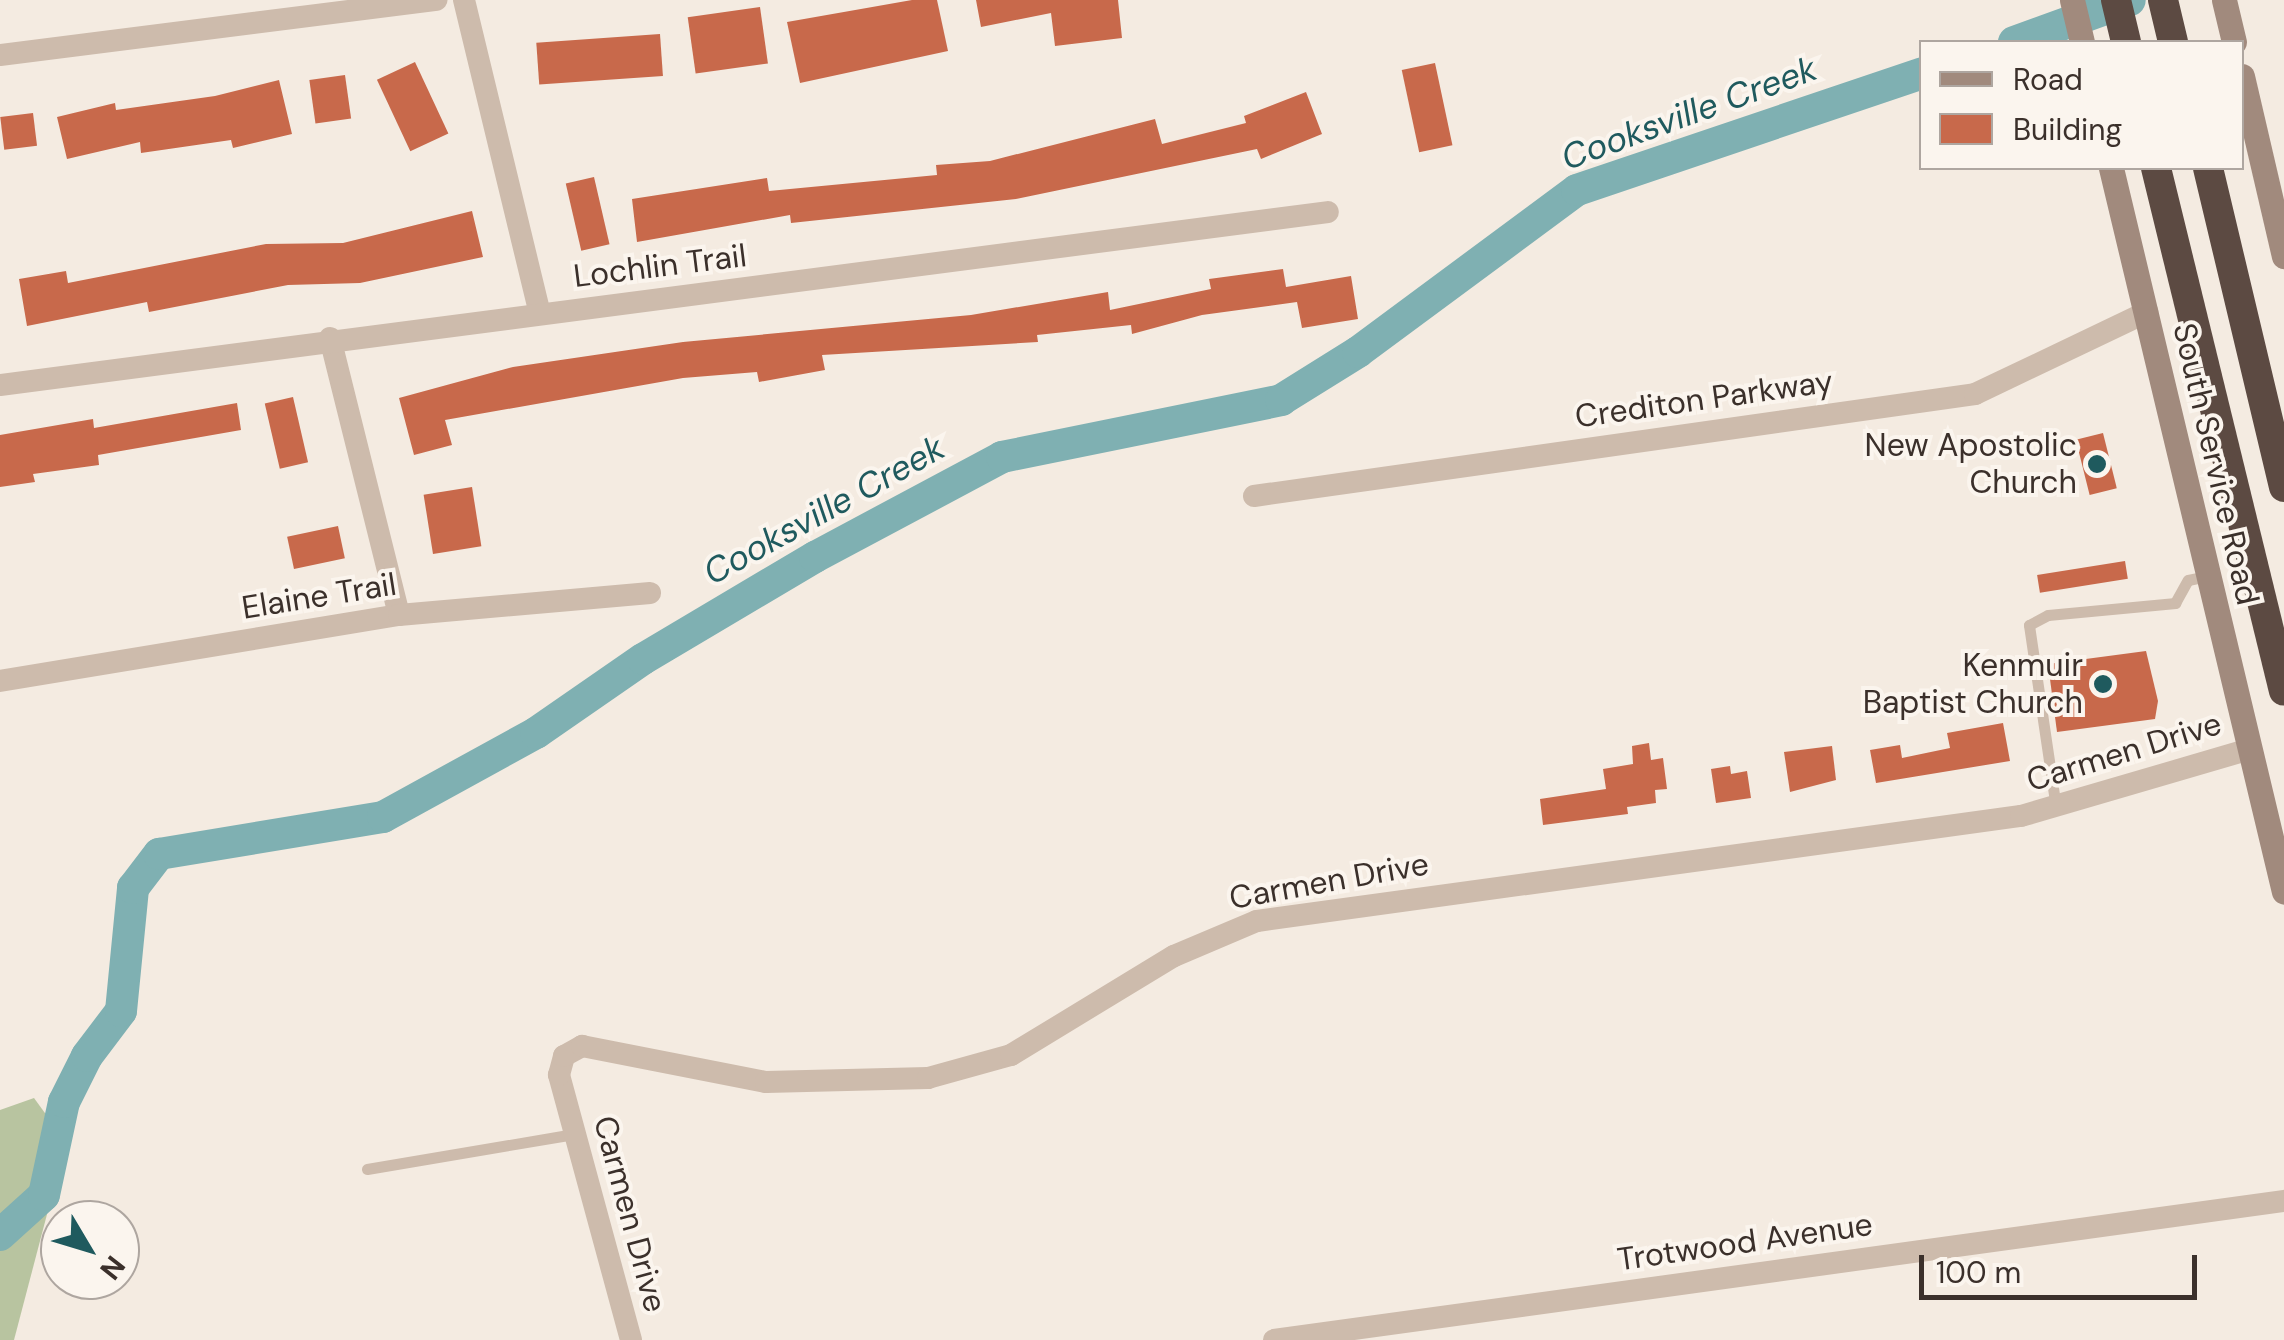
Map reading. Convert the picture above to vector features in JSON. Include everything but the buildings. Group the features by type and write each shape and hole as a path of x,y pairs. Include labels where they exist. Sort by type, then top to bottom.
{"highway":[{"path":"2116,0 2126,40"},
{"path":"2163,0 2171,36"},
{"path":"2156,170 2284,691"},
{"path":"2208,170 2284,486"}],"street":[{"path":"0,55 437,0"},
{"path":"464,0 540,314"},
{"path":"2072,0 2082,40"},
{"path":"2226,5 2234,40"},
{"path":"2244,85 2284,256"},
{"name":"South Service Road","path":"2112,170 2284,892"},
{"name":"Lochlin Trail","path":"0,385 330,338 1328,212"},
{"name":"Crediton Parkway","path":"1254,496 1975,394 2147,312"},
{"path":"330,338 399,615"},
{"name":"Elaine Trail","path":"0,681 399,615 650,593"},
{"name":"Carmen Drive","path":"630,1340 558,1068 582,1046 766,1082 928,1078 1011,1054 1190,948 1284,915 2056,808 2250,748"},
{"name":"Trotwood Avenue","path":"1274,1340 2284,1201"}],"lane":[{"path":"2056,808 2029,625 2048,614 2174,603 2188,580 2210,576"},
{"path":"367,1169 574,1134"}],"green space":[{"path":"34,1098 66,1142 51,1200 40,1200 40,1241 14,1340 0,1340 0,1110"}],"waterway":[{"name":"Cooksville Creek","path":"2020,40 2130,0"},
{"name":"Cooksville Creek","path":"0,1235 44,1195 64,1102 87,1056 121,1011 133,888 159,854 383,817 536,733 643,659 815,557 1002,457 1281,400 1358,352 1577,190 1919,74"}],"place":[{"name":"New Apostolic Church","path":"2097,464"},
{"name":"Kenmuir Baptist Church","path":"2103,684"}]}
